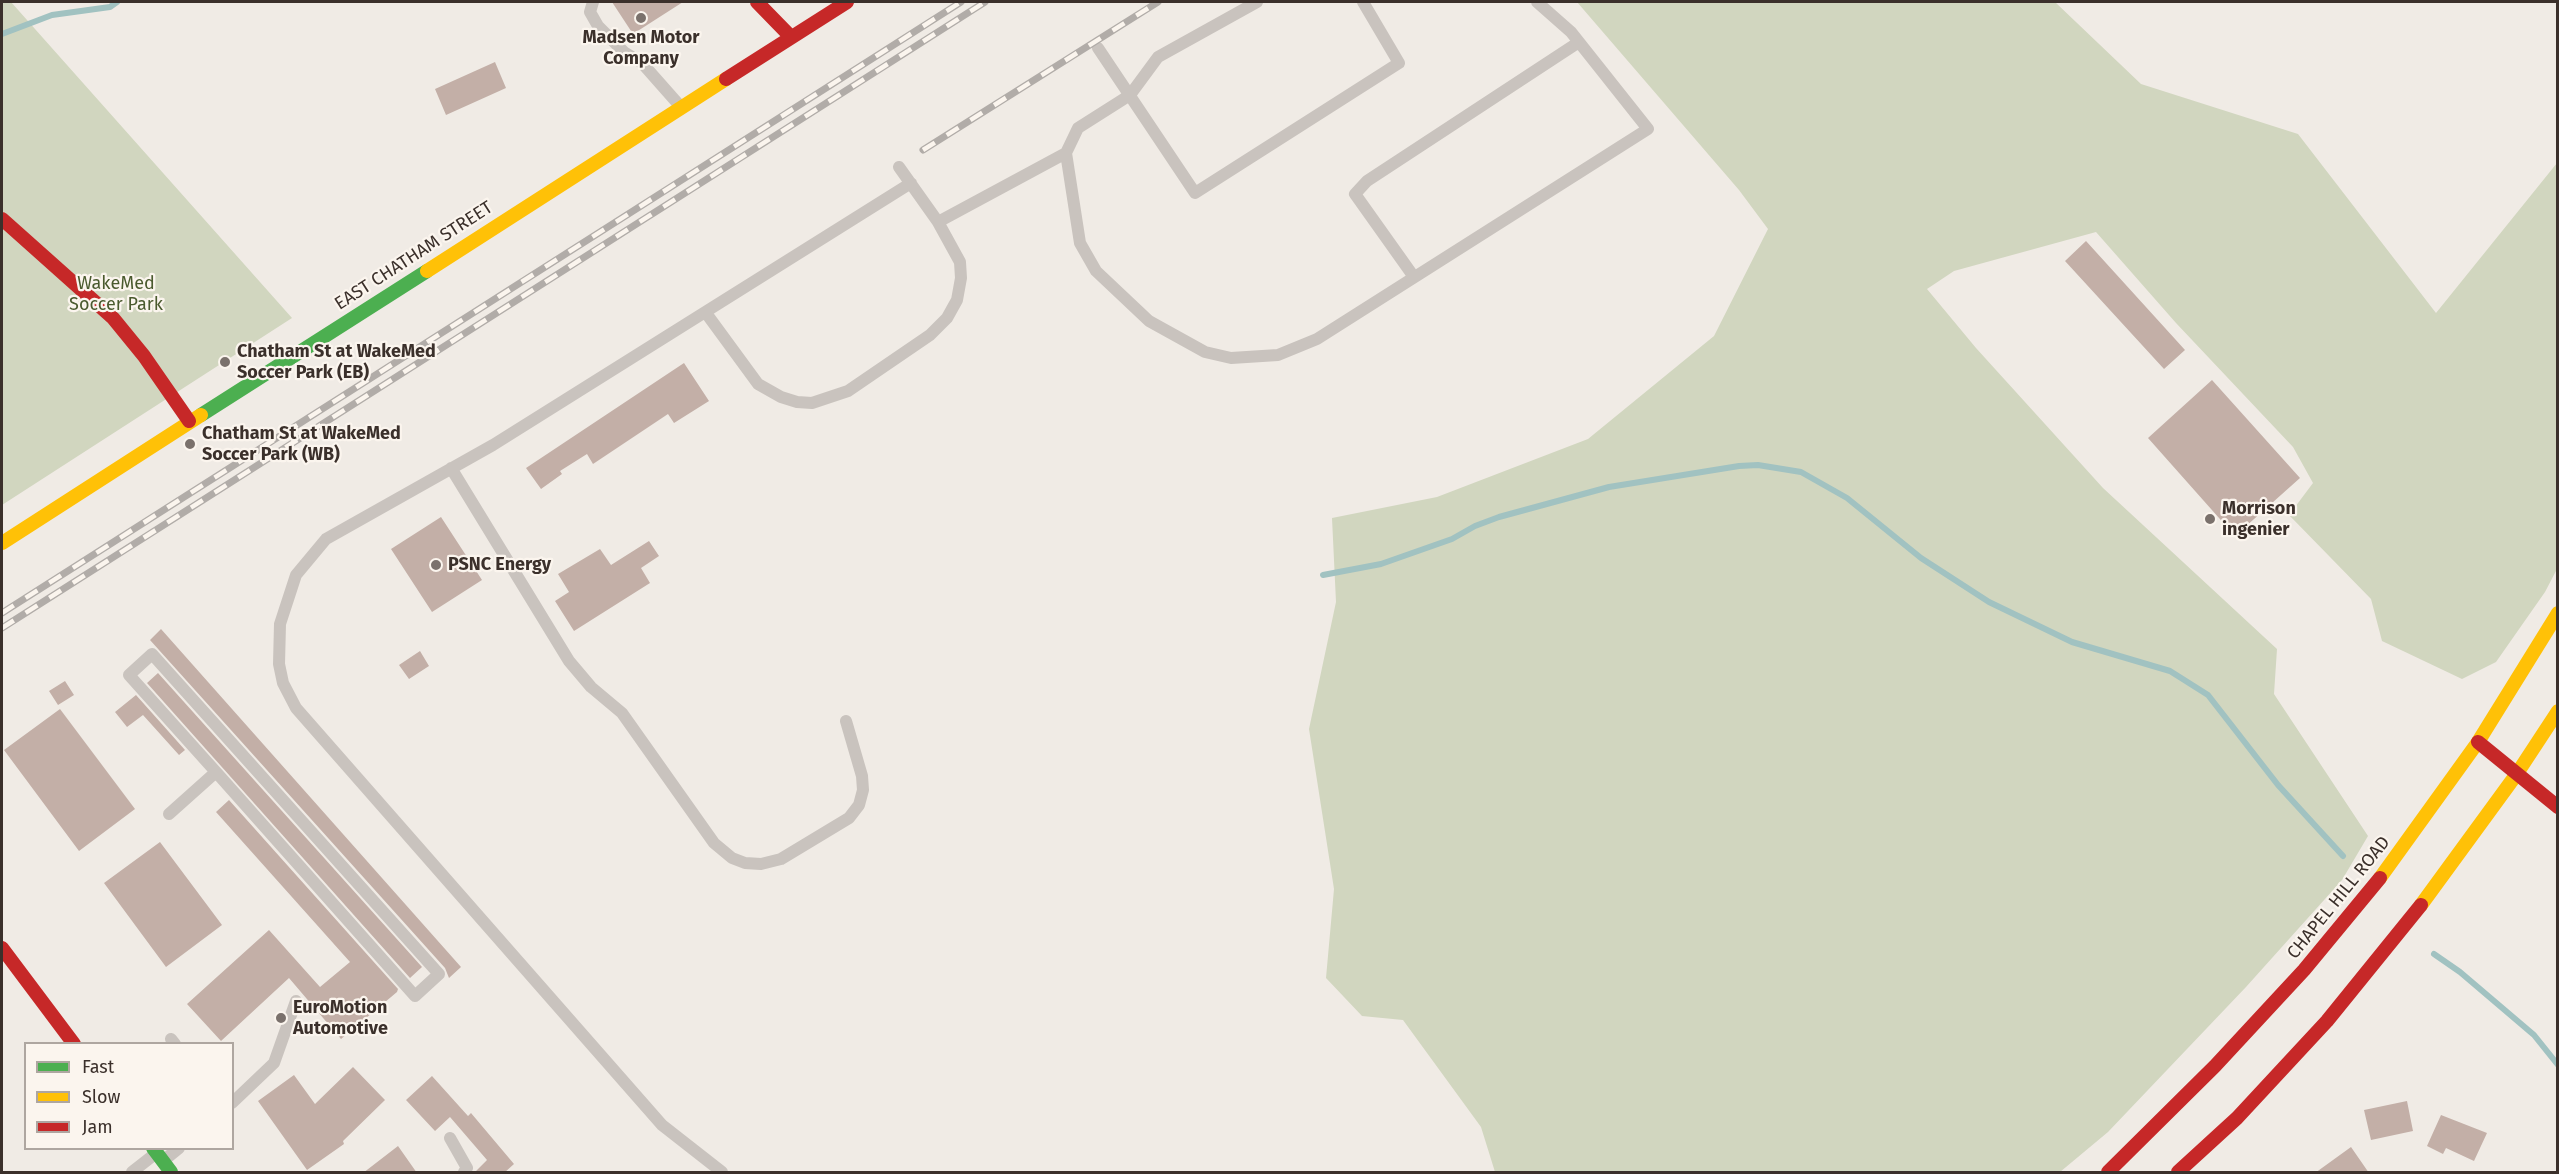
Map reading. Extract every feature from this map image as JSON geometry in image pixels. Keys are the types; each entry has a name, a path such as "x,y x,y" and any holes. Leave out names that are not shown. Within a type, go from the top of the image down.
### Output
{"main road":[{"path":"757,2 791,37"},
{"name":"EAST CHATHAM STREET","path":"2,543 189,421 847,2"},
{"path":"2,219 121,326 189,421"},
{"name":"CHAPEL HILL ROAD","path":"2108,1173 2216,1066 2304,970 2405,847 2478,742 2558,613"},
{"path":"2178,1173 2237,1118 2327,1022 2428,896 2516,775 2558,711"},
{"path":"2478,742 2558,807"},
{"path":"2,948 72,1042"}],"lane":[{"path":"593,2 590,12 598,26 624,52 642,63 680,107"},
{"path":"1257,2 1158,57 1130,95 1078,128 1066,153 1080,243 1096,271 1149,321 1205,352 1231,358 1260,358 1297,349 1648,129 1578,42 1537,2"},
{"path":"1098,48 1195,193 1399,63 1363,2"},
{"path":"1414,277 1355,194 1367,181 1578,42"},
{"path":"939,222 1066,153"},
{"path":"705,313 749,374 768,391 797,402 812,403 831,399 848,391 930,335 946,318 957,300 961,278 960,262 939,222 899,167"},
{"path":"722,1173 662,1125 296,708 283,683 279,664 280,624 288,594 302,565 334,534 493,445 911,183"},
{"path":"451,468 569,661 637,731 714,843 732,858 745,863 760,864 781,859 849,818 859,805 863,790 862,776 846,721"},
{"path":"152,654 439,974 415,996 216,772 129,675 152,654"},
{"path":"169,814 216,772"},
{"path":"234,1101 274,1063 296,1001"},
{"path":"450,1138 467,1168 464,1173"},
{"path":"132,1173 177,1150"}],"green space":[{"name":"WakeMed Soccer Park","path":"2,2 11,2 292,318 2,505"},
{"path":"1577,2 2055,2 2141,84 2298,134 2436,313 2557,163 2557,569 2545,592 2496,662 2462,679 2382,641 2371,599 2289,515 2313,483 2293,447 2176,323 2096,232 1954,271 1927,289 1976,348 2103,488 2277,649 2274,694 2368,836 2342,880 2246,987 2108,1132 2060,1172 1495,1172 1481,1127 1403,1020 1362,1016 1326,978 1334,889 1309,729 1336,602 1332,518 1437,497 1588,439 1714,336 1768,229 1739,190"}],"building":[{"name":"Madsen Motor Company","path":"612,2 683,2 633,34"},
{"path":"495,62 506,88 446,115 435,89"},
{"path":"2086,241 2185,350 2164,369 2065,261"},
{"path":"684,363 709,401 674,423 668,414 593,464 587,454 560,471 562,474 541,489 526,468"},
{"path":"2212,380 2300,478 2235,536 2148,438"},
{"name":"PSNC Energy","path":"441,517 482,580 432,612 391,549"},
{"path":"649,541 659,556 641,568 650,583 574,631 555,601 569,592 558,574 600,549 611,565"},
{"path":"161,629 461,967 449,978 445,968 150,640"},
{"path":"420,651 429,666 409,679 399,665"},
{"path":"158,673 422,967 410,978 147,683"},
{"path":"65,681 74,695 58,705 49,691"},
{"path":"136,695 185,750 179,755 143,715 127,727 115,712"},
{"path":"60,709 135,809 79,851 4,750"},
{"path":"229,800 398,989 341,1039 289,978 221,1041 187,1004 269,930 320,987 350,962 216,812"},
{"path":"160,842 222,925 166,967 104,883"},
{"path":"353,1067 385,1100 343,1141 344,1144 307,1170 258,1101 294,1075 315,1104"},
{"path":"432,1076 468,1116 471,1113 514,1164 504,1173 474,1173 487,1160 450,1117 435,1131 406,1100"},
{"path":"2407,1101 2413,1131 2371,1140 2364,1110"},
{"path":"2441,1115 2487,1133 2474,1161 2446,1148 2443,1154 2427,1146"},
{"path":"398,1146 417,1173 363,1173"},
{"path":"2351,1147 2369,1173 2315,1173"}],"waterway":[{"path":"2,34 52,15 110,7 117,2"},
{"path":"1323,575 1381,564 1452,539 1475,526 1499,517 1609,487 1739,466 1758,465 1801,472 1847,498 1921,558 1989,602 2072,642 2170,671 2208,695 2278,785 2343,856"},
{"path":"2434,954 2460,972 2534,1035 2558,1065"}],"railway":[{"path":"2,613 961,2"},
{"path":"2,628 985,2"},
{"path":"923,150 1158,2"}],"traffic: fast":[{"path":"201,415 427,271"},
{"path":"154,1150 171,1172"}],"traffic: slow":[{"path":"427,271 726,79"},
{"path":"2,543 201,415"},
{"path":"2380,878 2478,742 2558,613"},
{"path":"2421,905 2516,775 2558,711"}],"traffic: jam":[{"path":"757,2 791,37"},
{"path":"726,79 847,2"},
{"path":"2,219 113,318 144,356 189,421"},
{"path":"2478,742 2558,807"},
{"path":"2108,1172 2215,1066 2304,970 2380,878"},
{"path":"2178,1172 2237,1118 2327,1021 2421,905"},
{"path":"2,948 72,1042"}],"place":[{"name":"Madsen Motor Company","path":"641,18"},
{"name":"Chatham St at WakeMed Soccer Park (EB)","path":"225,362"},
{"name":"Chatham St at WakeMed Soccer Park (WB)","path":"190,444"},
{"name":"Morrison ingenier","path":"2210,519"},
{"name":"PSNC Energy","path":"436,565"},
{"name":"EuroMotion Automotive","path":"281,1018"}]}
